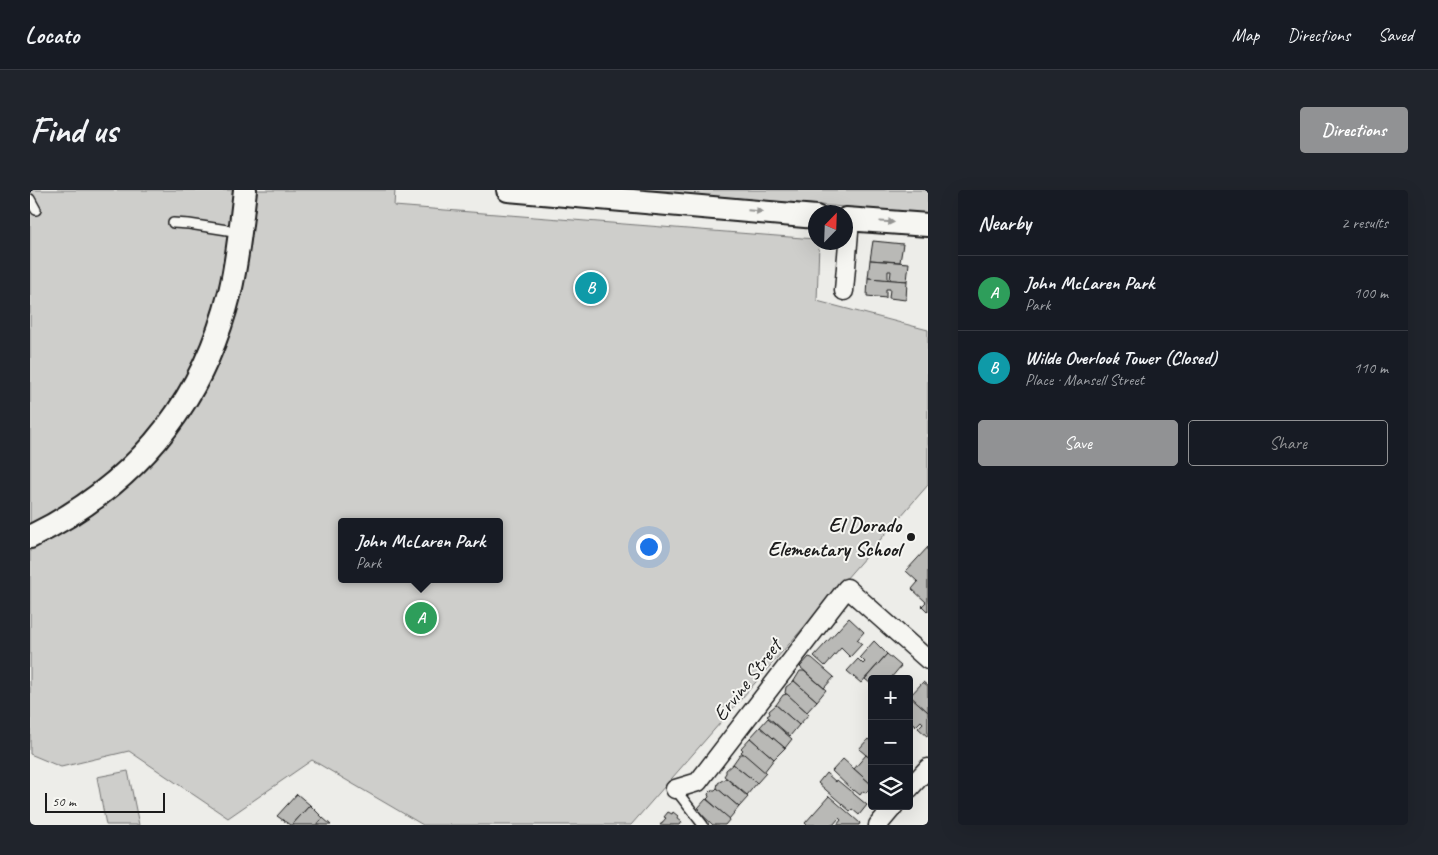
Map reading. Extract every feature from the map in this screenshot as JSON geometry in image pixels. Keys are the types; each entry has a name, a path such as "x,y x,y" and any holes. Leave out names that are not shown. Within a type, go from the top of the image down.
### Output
{"street":[{"path":"30,537 66,517 115,483 141,458 174,418 201,372 223,319 230,291 245,190"},
{"path":"508,190 808,216"},
{"path":"853,219 928,226"},
{"path":"844,291 846,250"},
{"name":"Ervine Street","path":"675,790 698,782 847,588 928,660"},
{"path":"913,785 928,768"},
{"path":"878,825 891,810"}],"lane":[{"path":"30,199 36,210"},
{"path":"172,223 240,232"},
{"path":"675,790 703,825"}],"shaded area":[{"path":"30,190 395,190 394,206 808,238 808,250 819,250 817,301 928,330 928,485 631,825 423,825 312,760 228,818 129,751 61,767 30,754"},
{"path":"640,190 928,190 928,214 853,208 853,205 820,205"},
{"path":"128,771 139,825 106,825 97,777"}],"building":[{"path":"873,241 903,244 900,262 870,260"},
{"path":"870,260 909,263 907,281 890,280 891,271 888,271 888,280 868,278"},
{"path":"868,278 907,281 906,300 889,298 890,289 886,289 886,298 867,296"},
{"path":"582,280 603,280 603,287 590,296 580,289"},
{"path":"928,547 928,612 922,606 926,602 912,589 918,582 906,571"},
{"path":"849,618 864,632 857,640 862,644 850,657 841,648 825,666 814,656"},
{"path":"874,641 887,654 861,683 847,671 858,659 863,664 865,662 860,657"},
{"path":"887,654 901,666 893,675 869,675"},
{"path":"809,657 834,677 824,688 800,667"},
{"path":"800,671 804,671 826,690 817,701 794,681"},
{"path":"794,681 817,701 807,712 785,693 786,687"},
{"path":"923,682 928,686 928,712 913,699 913,693"},
{"path":"787,694 809,714 799,725 776,705 783,695"},
{"path":"913,699 928,712 928,737 918,728 923,723 921,721 916,726 913,723"},
{"path":"776,705 799,725 790,736 767,716 770,714 769,711"},
{"path":"768,718 792,739 785,748 760,727"},
{"path":"760,727 785,748 774,759 750,738"},
{"path":"750,738 774,759 764,772 741,752 743,750 741,748"},
{"path":"868,739 868,757 859,749"},
{"path":"740,754 744,754 766,773 757,783 733,764"},
{"path":"866,755 868,757 868,781 854,769"},
{"path":"843,759 868,781 868,790 866,793 863,791 860,795 853,791 832,771"},
{"path":"733,764 757,783 747,795 724,776 726,770"},
{"path":"826,773 867,805 859,815 852,809 850,811 818,783"},
{"path":"726,778 748,797 739,807 717,788 718,783"},
{"path":"717,788 739,807 729,819 707,799 709,797 708,794"},
{"path":"297,794 310,805 290,825 277,816"},
{"path":"829,796 860,823 859,825 837,825 841,820 839,818 833,825 807,825 805,823"},
{"path":"706,799 730,819 725,825 713,825 698,811 700,809 698,808"},
{"path":"310,805 323,818 317,825 292,825"},
{"path":"668,812 672,814 673,812 678,816 677,818 682,822 680,825 660,825"},
{"path":"323,818 331,825 317,825"}],"place":[{"name":"Wilde Overlook Tower (Closed)","path":"591,288"},
{"name":"El Dorado Elementary School","path":"911,537"},
{"name":"John McLaren Park","path":"421,618"}]}
